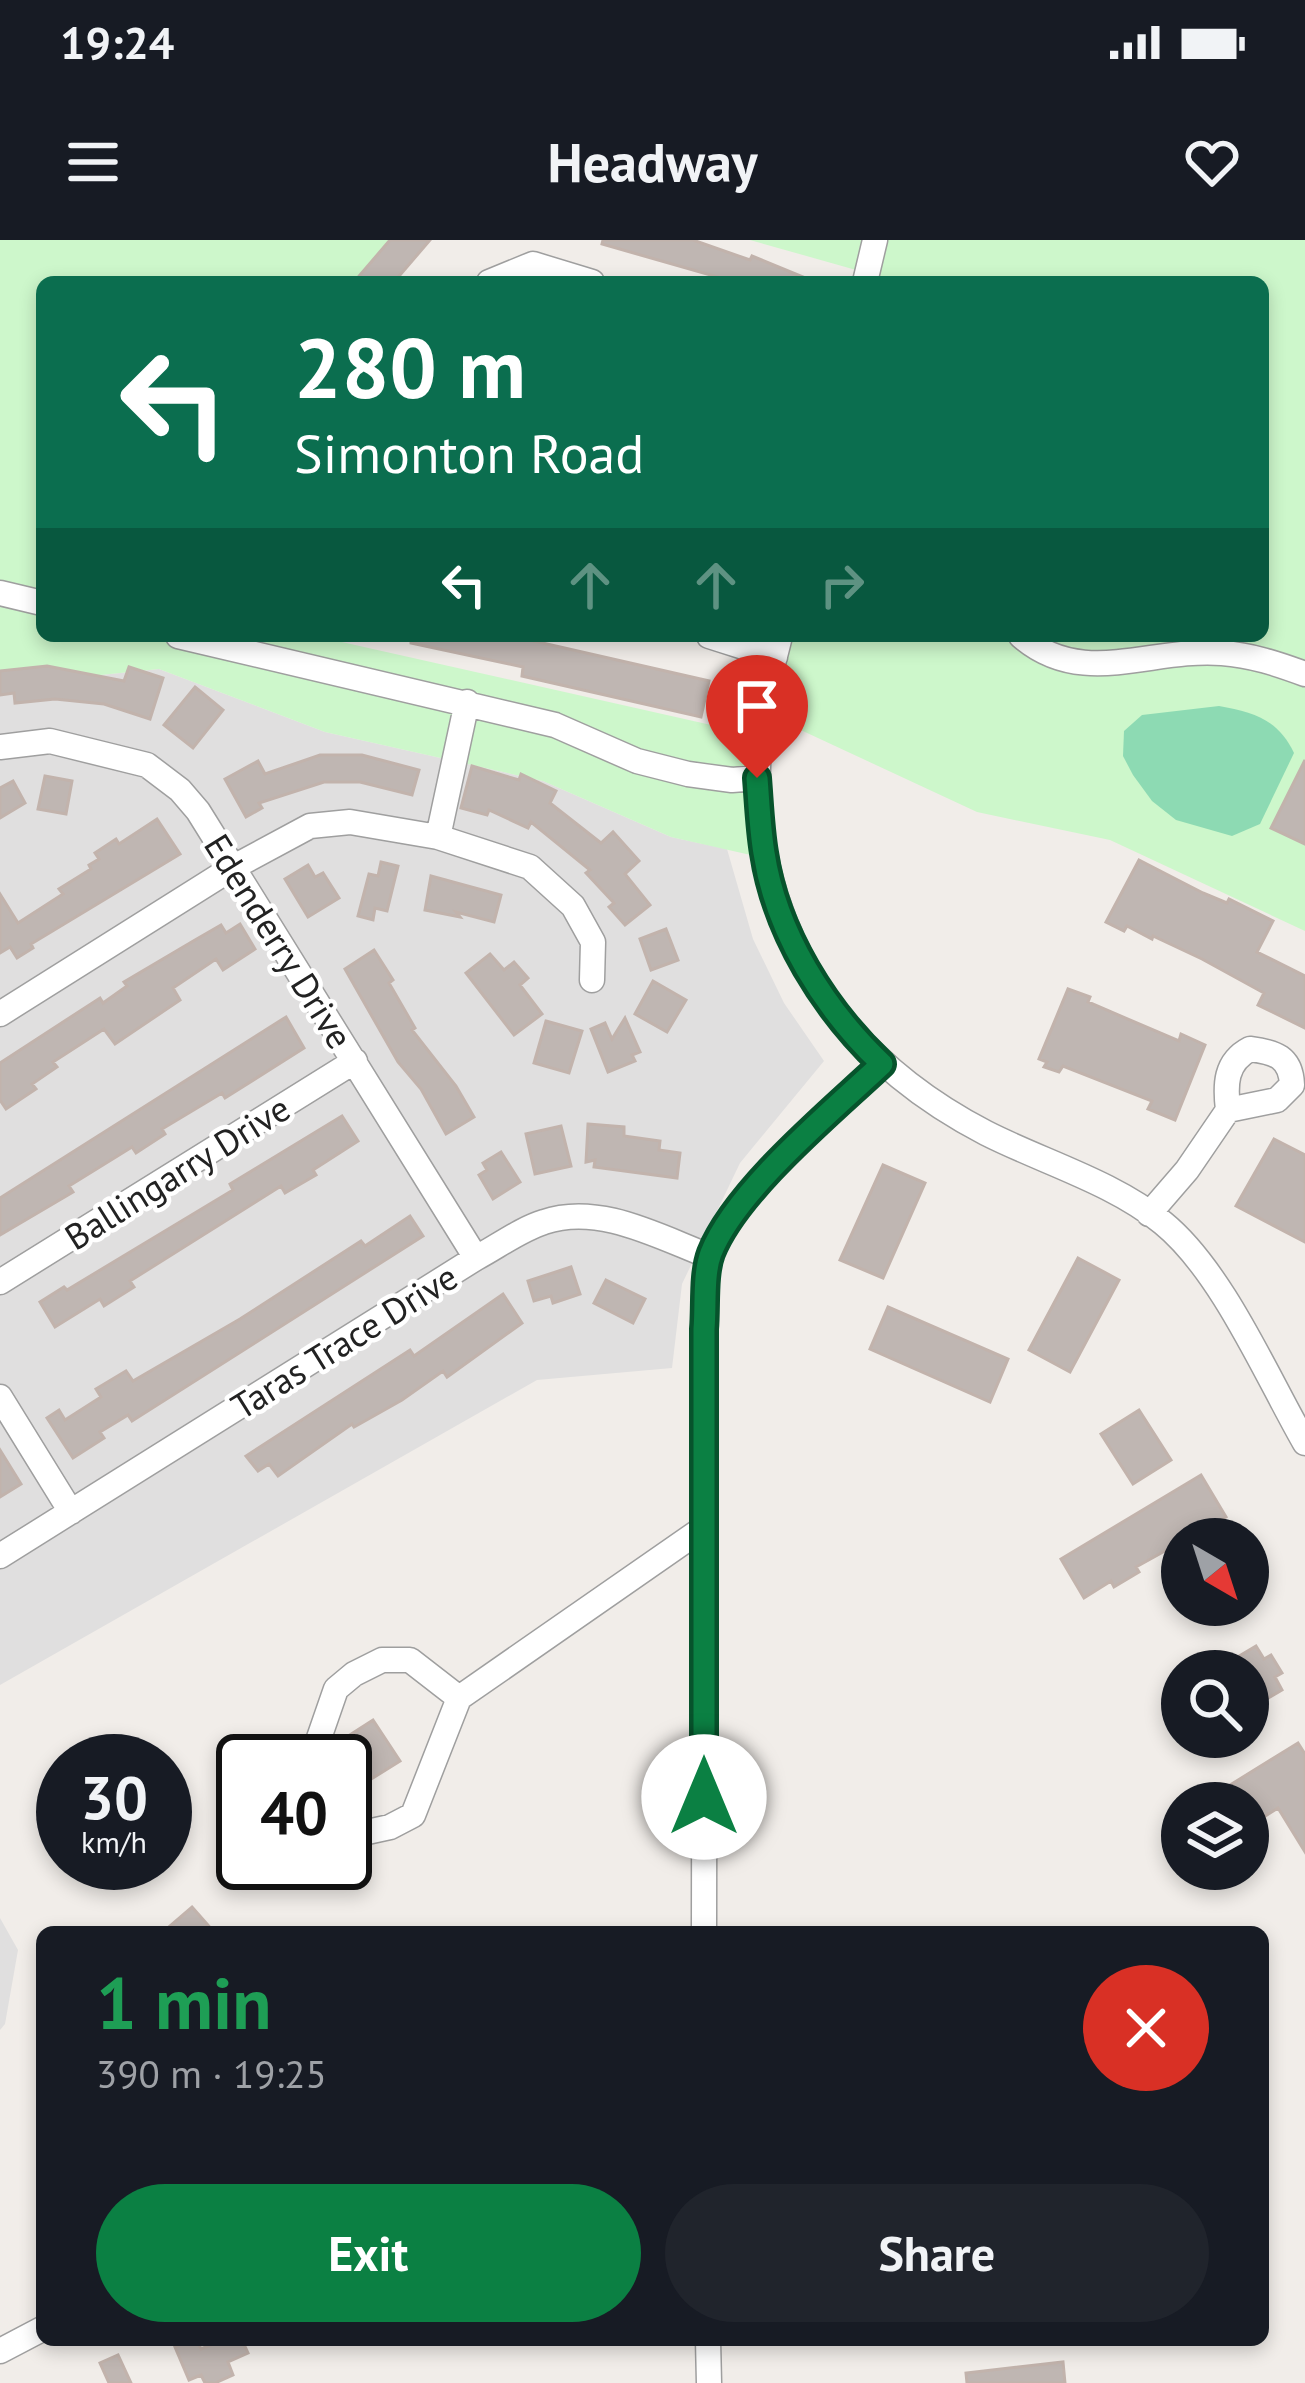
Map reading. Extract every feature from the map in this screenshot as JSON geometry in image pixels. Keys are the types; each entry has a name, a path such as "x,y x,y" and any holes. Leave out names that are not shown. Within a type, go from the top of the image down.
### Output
{"street":[{"path":"866,276 875,240"},
{"path":"504,276 533,264 572,276"},
{"path":"0,593 36,602"},
{"path":"204,642 555,725 637,761 688,774 757,778"},
{"path":"1030,642 1057,659 1087,665 1219,652 1269,661 1305,674"},
{"path":"778,646 762,712 757,778 764,858 786,928 820,992 882,1064 922,1096 985,1132 1120,1196 1149,1214 1197,1257 1305,1443"},
{"path":"438,837 467,703"},
{"name":"Edenderry Drive","path":"0,747 50,741 147,765 180,790 198,811 476,1258"},
{"path":"0,1014 232,868 310,826 350,822 438,837 530,867 573,906 593,942 592,980"},
{"name":"Ballingarry Drive","path":"0,1282 355,1061"},
{"path":"704,1926 704,1329 709,1256 728,1223 771,1172 882,1064"},
{"path":"1149,1214 1187,1170 1228,1110"},
{"name":"Taras Trace Drive","path":"0,1556 476,1258 544,1221 588,1216 626,1224 709,1256"},
{"path":"0,1397 70,1512"},
{"path":"372,1831 413,1815 459,1698 705,1527"},
{"path":"320,1734 336,1689 382,1660 410,1660 459,1698"},
{"path":"0,2351 36,2332"},
{"path":"708,2346 709,2383"}],"shaded area":[{"path":"159,669 325,732 543,781 671,837 727,849 753,939 784,1003 824,1061 740,1163 682,1284 672,1368 537,1380 0,1685 0,694 23,683"},
{"path":"0,1918 18,1950 0,2030"}],"green space":[{"path":"0,240 399,240 363,276 36,276 36,642 342,642 760,736 764,858 671,837 543,781 325,732 159,669 23,683 0,694"},
{"path":"750,240 1305,240 1305,931 1110,840 977,812 762,712 777,642 1269,642 1269,276 855,276 856,270"},
{"path":"1219,706 1263,719 1280,732 1294,753 1260,824 1232,836 1176,820 1152,801 1123,756 1124,731 1142,715"}],"building":[{"path":"390,240 430,240 399,276 359,276"},
{"path":"603,240 693,240 800,276 714,276 602,244"},
{"path":"538,642 709,681 701,717 522,676 523,667 411,643"},
{"path":"47,666 124,681 129,667 163,678 150,719 104,704 55,699 15,703 14,693 0,695 0,671"},
{"path":"195,687 223,710 193,748 164,725"},
{"path":"320,755 362,755 419,770 412,795 360,782 324,782 259,803 262,808 246,817 225,779 258,761 265,774"},
{"path":"1305,760 1305,844 1271,828"},
{"path":"472,766 519,780 521,774 556,791 550,803 601,843 613,832 639,861 625,874 650,905 625,925 609,907 614,903 586,873 590,870 531,822 528,828 489,810 487,815 461,808"},
{"path":"45,776 72,781 66,814 38,809"},
{"path":"13,781 25,803 0,818 0,788"},
{"path":"157,819 180,854 31,944 33,948 17,958 10,947 0,953 0,894 18,923 91,869 89,865 99,859 95,853 116,839 119,844"},
{"path":"1139,860 1273,921 1257,952 1305,976 1305,1028 1258,1005 1264,993 1202,959 1153,936 1106,922"},
{"path":"381,862 398,866 387,911 375,908 373,920 358,916 369,874 378,876"},
{"path":"308,865 315,877 323,873 339,898 308,917 285,879"},
{"path":"431,876 501,895 494,922 425,910"},
{"path":"240,924 255,949 223,970 216,959 173,988 180,1000 115,1044 104,1029 53,1062 57,1067 32,1084 36,1089 6,1109 0,1100 0,1063 100,998 103,1003 127,986 124,982 195,940 221,925 226,933"},
{"path":"666,929 678,960 651,970 640,939"},
{"path":"374,950 393,980 389,983 412,1030 474,1117 446,1134 345,969"},
{"path":"490,954 504,970 514,962 528,978 520,985 542,1014 514,1035 466,973"},
{"path":"653,981 686,1000 667,1032 635,1014"},
{"path":"1068,989 1179,1041 1181,1034 1205,1045 1175,1120 1148,1109 1152,1101 1063,1066 1059,1072 1044,1067 1047,1062 1039,1059"},
{"path":"286,1017 304,1048 225,1098 222,1093 162,1129 165,1134 136,1153 132,1147 69,1186 73,1192 0,1235 0,1198"},
{"path":"625,1018 640,1052 632,1055 635,1061 608,1072 591,1029 605,1023 612,1039"},
{"path":"546,1021 582,1031 569,1073 534,1063"},
{"path":"342,1116 358,1141 313,1170 316,1175 285,1193 281,1186 130,1281 134,1287 104,1306 100,1299 55,1327 40,1302 233,1190 230,1184"},
{"path":"588,1124 624,1127 624,1136 660,1141 659,1150 680,1153 677,1178 594,1167 595,1160 586,1162"},
{"path":"561,1126 571,1166 535,1174 526,1134"},
{"path":"1274,1139 1305,1155 1305,1242 1236,1206"},
{"path":"501,1152 520,1182 493,1199 479,1175 487,1170 483,1163"},
{"path":"883,1165 925,1183 883,1278 840,1260"},
{"path":"410,1216 423,1236 132,1421 128,1415 100,1432 104,1438 73,1458 47,1418 59,1410 65,1420 101,1397 96,1389 126,1371 133,1381"},
{"path":"1078,1258 1119,1280 1070,1372 1029,1350"},
{"path":"571,1267 580,1294 553,1303 551,1296 534,1301 528,1281"},
{"path":"606,1280 645,1299 633,1323 594,1303"},
{"path":"503,1294 522,1323 447,1377 443,1371 402,1400 352,1424 278,1476 269,1464 258,1471 246,1456 410,1350 414,1356"},
{"path":"888,1307 1008,1359 990,1402 870,1349"},
{"path":"1139,1410 1171,1460 1133,1484 1101,1434"},
{"path":"0,1450 21,1484 0,1497"},
{"path":"1201,1475 1226,1517 1161,1518 1161,1553 1114,1587 1111,1581 1084,1598 1061,1559"},
{"path":"1271,1655 1282,1673 1275,1677 1282,1690 1269,1698"},
{"path":"373,1720 400,1761 372,1778 372,1734 351,1734"},
{"path":"1298,1743 1305,1754 1305,1852 1278,1808 1269,1814 1269,1782 1235,1782"},
{"path":"192,1907 209,1926 170,1926"},
{"path":"245,2346 248,2353 228,2362 233,2375 205,2383 201,2375 189,2380 175,2347"},
{"path":"118,2355 131,2383 109,2383 100,2363"},
{"path":"1063,2362 1065,2383 967,2383 966,2373"}],"route":[{"path":"704,1797 704,1329 709,1256 728,1223 771,1172 882,1064 820,992 786,928 764,858 757,778"}]}
